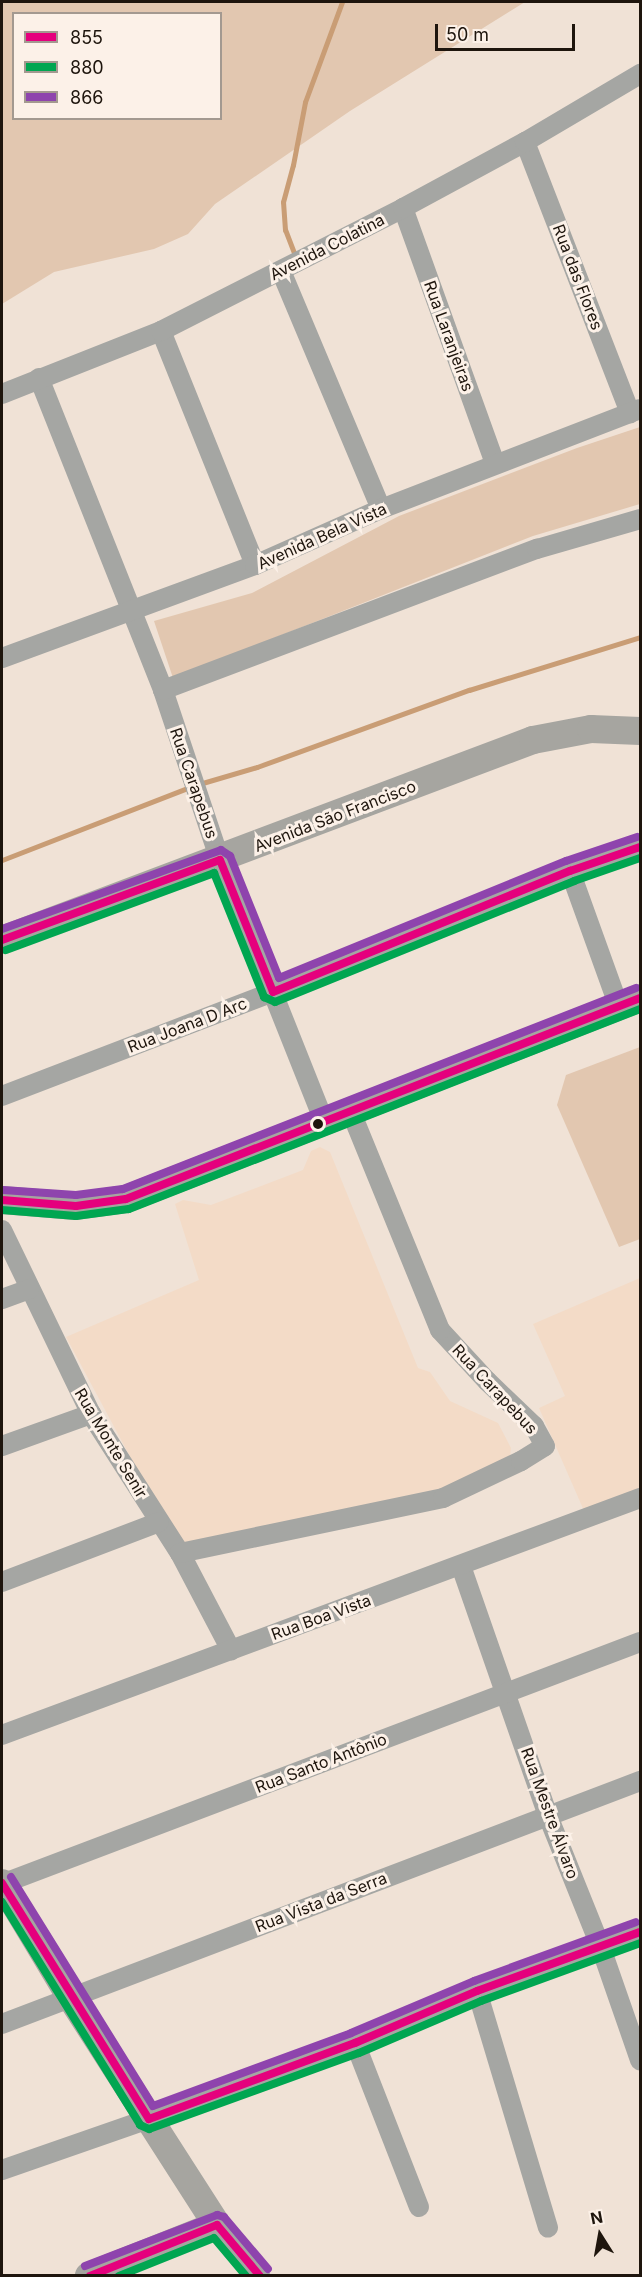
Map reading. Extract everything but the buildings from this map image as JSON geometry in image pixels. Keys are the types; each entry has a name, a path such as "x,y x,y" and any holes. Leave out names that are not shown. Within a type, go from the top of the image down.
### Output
{"street":[{"name":"Avenida Colatina","path":"2,394 161,331 403,208 525,142 640,74"},
{"name":"Rua das Flores","path":"525,142 635,411"},
{"name":"Rua Laranjeiras","path":"403,208 495,464"},
{"path":"281,270 381,509"},
{"path":"161,331 255,565"},
{"name":"Rua Carapebus","path":"39,378 163,690 220,860 324,1121"},
{"name":"Avenida Bela Vista","path":"2,658 255,565 381,509 635,411"},
{"path":"163,690 537,549 640,519"},
{"name":"Avenida São Francisco","path":"2,940 220,860 533,740 591,729 640,731"},
{"name":"Rua Joana D Arc","path":"2,1096 273,992 570,872 640,847"},
{"path":"2,1200 76,1206 126,1199 630,1003 570,872"},
{"name":"Rua Carapebus","path":"180,1553 443,1498 521,1461 545,1446 534,1426 487,1381 440,1330 351,1112"},
{"name":"Rua Monte Senir","path":"2,1230 28,1289 91,1414 180,1553 231,1650"},
{"path":"2,1299 28,1289"},
{"path":"2,1446 91,1414"},
{"name":"Rua Boa Vista","path":"2,1735 640,1498"},
{"path":"2,1582 159,1522"},
{"name":"Rua Mestre Álvaro","path":"461,1566 548,1816 601,1948 640,2060"},
{"name":"Rua Santo Antônio","path":"2,1884 640,1642"},
{"name":"Rua Vista da Serra","path":"2,2024 70,1996 640,1781"},
{"path":"2,1884 70,1996 217,2225 260,2276"},
{"path":"2,2170 150,2119 355,2043 477,1991 640,1932"},
{"path":"477,1991 548,2229"},
{"path":"355,2043 419,2207"},
{"path":"89,2276 217,2225"}],"shaded area":[{"path":"2,2 525,2 350,111 215,204 188,234 154,249 54,272 2,304"},
{"path":"640,427 640,504 533,536 173,678 154,621 252,593 399,516 577,448"},
{"path":"640,1047 640,1239 619,1247 557,1105 566,1075"},
{"path":"320,1147 330,1152 418,1368 430,1372 450,1401 498,1423 511,1448 510,1457 449,1488 179,1548 66,1337 199,1280 175,1204 183,1200 211,1205 303,1170 311,1151"},
{"path":"640,1278 640,1489 585,1513 539,1408 565,1396 533,1324"}],"waterway":[{"path":"296,258 285,230 283,202 293,165 305,102 342,2"},
{"path":"199,784 257,767 469,690 640,637"},
{"path":"2,860 190,787"}],"transit line":[{"name":"866","path":"2,929 221,850 230,856 279,978 566,861 637,837"},
{"name":"855","path":"2,940 220,860 273,992 570,871 640,847"},
{"name":"880","path":"6,950 214,873 264,997 275,1002 574,881 640,858"},
{"name":"866","path":"3,1190 76,1195 123,1189 636,988"},
{"name":"855","path":"2,1200 76,1206 126,1199 640,998"},
{"name":"880","path":"2,1210 76,1216 129,1209 640,1009"},
{"name":"866","path":"11,1877 153,2106 351,2033 474,1981 636,1922"},
{"name":"855","path":"2,1883 149,2119"},
{"name":"880","path":"2,1902 140,2125 149,2129 359,2053 481,2001 640,1943"},
{"name":"855","path":"149,2119 355,2043 477,1991 640,1932"},
{"name":"866","path":"85,2266 217,2215 224,2217 268,2269"},
{"name":"855","path":"217,2225 260,2276"},
{"name":"855","path":"90,2276 217,2225"},
{"name":"880","path":"119,2276 214,2238 246,2276"}]}
